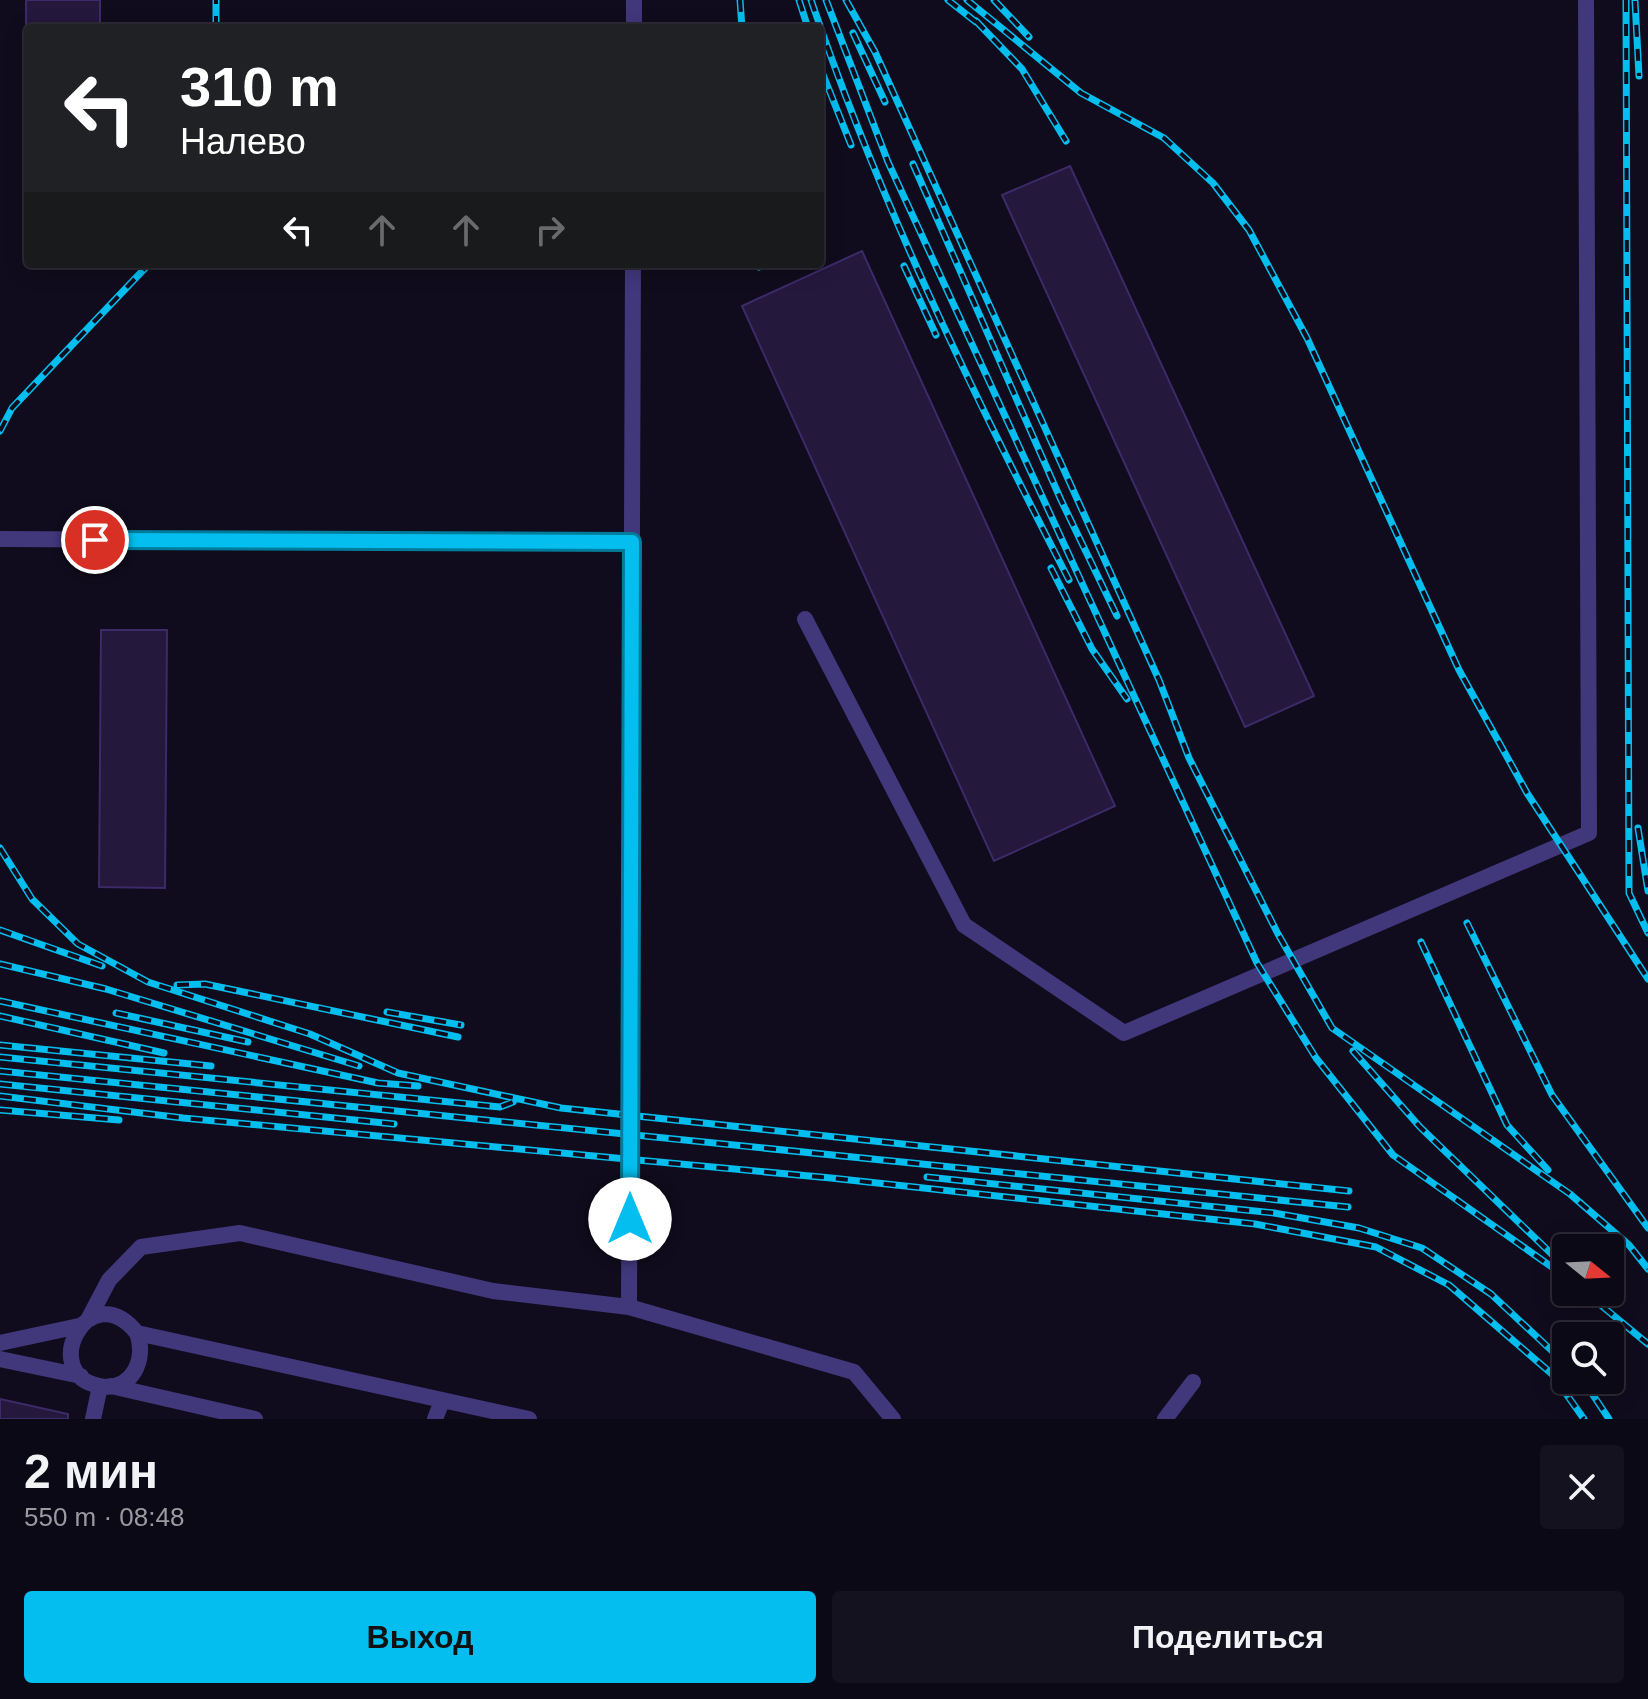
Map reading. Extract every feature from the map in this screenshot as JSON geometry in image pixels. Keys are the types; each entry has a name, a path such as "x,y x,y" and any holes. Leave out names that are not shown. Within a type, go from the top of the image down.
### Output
{"street":[{"path":"634,0 634,24"},
{"path":"805,619 964,925 1124,1033 1589,833 1586,0"},
{"path":"629,1307 633,268"},
{"path":"0,539 632,542"},
{"path":"81,1376 71,1357 73,1336 109,1280 141,1247 240,1233 493,1291 629,1307 854,1372 893,1419"},
{"path":"0,1343 109,1315 120,1317 137,1333 141,1343 138,1366 132,1376 106,1386 93,1419"},
{"path":"137,1333 529,1419"},
{"path":"0,1359 81,1376 189,1412 255,1419"},
{"path":"1165,1419 1193,1382"},
{"path":"435,1419 442,1401"}],"building":[{"path":"26,0 100,0 100,24 26,24"},
{"path":"1070,166 1314,696 1245,727 1002,195"},
{"path":"862,251 1115,806 994,861 742,306"},
{"path":"101,630 167,630 165,888 99,887"},
{"path":"0,1399 68,1414 68,1419 0,1419"}],"railway":[{"path":"216,0 216,24"},
{"path":"740,0 742,24"},
{"path":"799,0 807,24"},
{"path":"811,0 820,24"},
{"path":"826,0 888,162 1257,963 1316,1058 1393,1155 1552,1267"},
{"path":"846,0 875,52 1159,680 1189,758 1278,934 1332,1028 1570,1194 1629,1245 1648,1269"},
{"path":"948,0 976,22"},
{"path":"967,0 1081,93 1164,138 1213,183 1249,230 1307,338 1459,670 1527,793 1648,979"},
{"path":"994,0 1029,37"},
{"path":"1626,0 1629,893 1648,933"},
{"path":"1635,1 1639,76"},
{"path":"976,21 1022,69 1066,141"},
{"path":"853,33 885,102"},
{"path":"824,36 866,149 929,295 1069,580"},
{"path":"824,77 851,145"},
{"path":"913,164 1061,500 1117,616"},
{"path":"904,266 936,335"},
{"path":"0,431 12,408 145,268"},
{"path":"1051,568 1092,649 1127,699"},
{"path":"1638,828 1648,891"},
{"path":"0,848 32,899 78,944 148,982 310,1034 398,1073 561,1108 1349,1191"},
{"path":"1467,923 1552,1095 1648,1228"},
{"path":"0,930 102,966"},
{"path":"1421,942 1507,1125 1548,1170"},
{"path":"0,964 106,989 359,1066"},
{"path":"177,985 205,984 458,1037"},
{"path":"0,1001 378,1083 418,1086"},
{"path":"387,1012 461,1025"},
{"path":"116,1013 248,1042"},
{"path":"0,1016 164,1053"},
{"path":"0,1045 211,1066"},
{"path":"1353,1051 1420,1127 1552,1254"},
{"path":"0,1057 500,1107 513,1102"},
{"path":"0,1071 1348,1207"},
{"path":"0,1084 394,1124"},
{"path":"0,1096 183,1118 831,1178 1255,1224 1376,1247 1449,1285 1552,1374 1584,1419"},
{"path":"0,1110 119,1120"},
{"path":"927,1177 1274,1213 1359,1228 1422,1248 1491,1294 1552,1351"},
{"path":"1602,1306 1648,1344"},
{"path":"1592,1394 1609,1419"}],"route":[{"path":"95,540 632,542 630,1219"}]}
